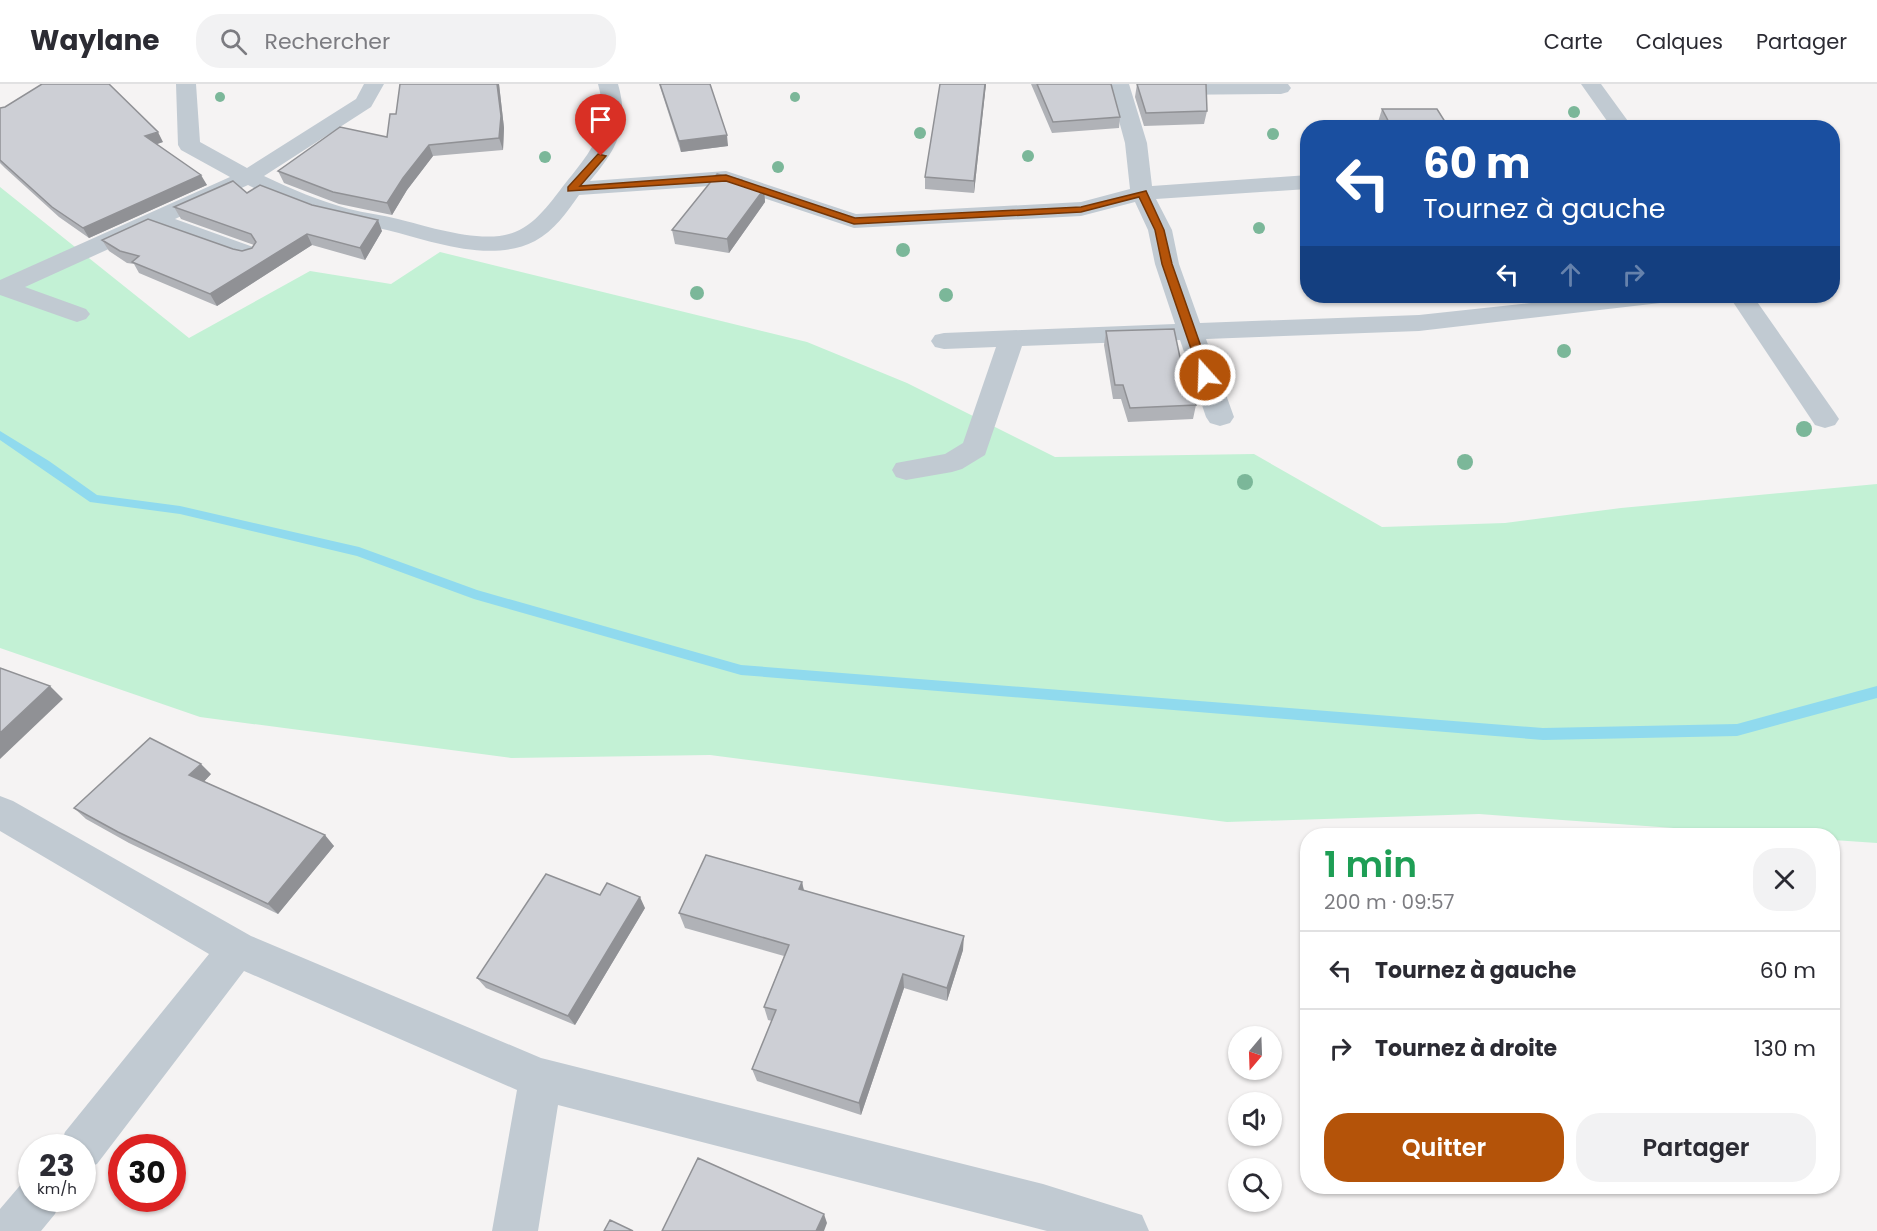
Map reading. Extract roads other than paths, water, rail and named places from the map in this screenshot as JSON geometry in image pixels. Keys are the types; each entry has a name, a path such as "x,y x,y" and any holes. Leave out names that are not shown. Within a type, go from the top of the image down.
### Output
{"street":[{"path":"186,84 189,145 246,178 342,214 393,224 436,236 483,242 517,240 541,226 601,156 612,126 614,100 608,84"},
{"path":"77,314 3,288 246,178 364,104 374,84"},
{"path":"1591,84 1617,120"},
{"path":"1220,417 1167,264 1160,230 1142,193 1136,143 1120,87 1281,88"},
{"path":"572,189 726,178 854,221 1081,209 1142,193 1300,183"},
{"path":"153,219 248,253"},
{"path":"944,341 1419,323 1598,303"},
{"path":"1746,303 1824,419"},
{"path":"906,470 952,462 975,448 1012,338"},
{"path":"0,812 237,949 540,1079 1042,1219 1126,1231"},
{"path":"92,1134 237,949"},
{"path":"514,1231 518,1223 540,1079"},
{"path":"11,1231 27,1212"}],"waterway":[{"path":"0,435 94,499 180,510 359,552 474,594 741,670 1543,734 1737,730 1877,692"}]}
